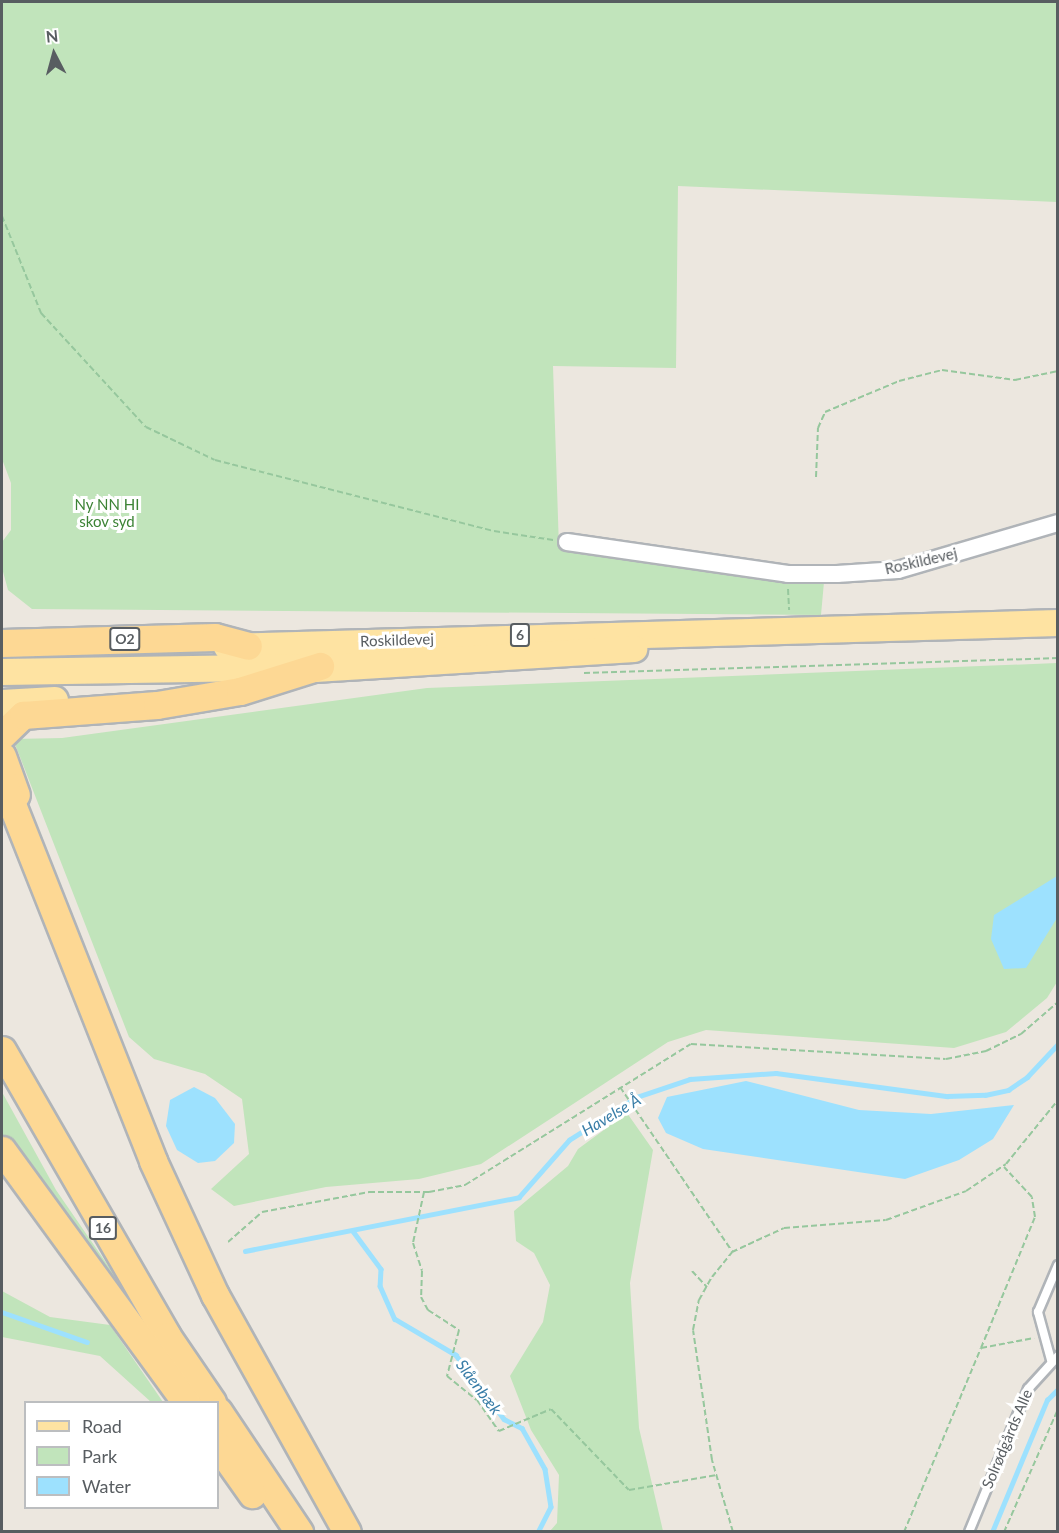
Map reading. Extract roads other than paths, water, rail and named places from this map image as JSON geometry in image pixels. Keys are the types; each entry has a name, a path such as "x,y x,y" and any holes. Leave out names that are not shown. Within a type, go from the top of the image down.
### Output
{"highway":[{"name":"O2","path":"2,643 215,636 248,646"},
{"path":"2,735 23,715 157,705 240,691 320,666"},
{"path":"2,756 49,882 62,938"},
{"path":"2,779 62,938 153,1161 215,1295 347,1532"},
{"name":"16","path":"2,1050 167,1336 211,1401"},
{"path":"2,1150 185,1401"},
{"path":"219,1412 299,1532"},
{"path":"219,1447 279,1532"}],"main road":[{"name":"Roskildevej","path":"2,654 521,635 793,633 1058,623"},
{"name":"Roskildevej","path":"2,672 320,666 604,652 793,633"},
{"name":"Roskildevej","path":"2,703 124,696 320,666"}],"street":[{"name":"Roskildevej","path":"567,542 788,574 898,570 1058,523"}],"lane":[{"path":"1054,1358 1044,1336 1038,1312 1058,1265"},
{"name":"Solrødgårds Alle","path":"969,1532 1020,1405 1054,1358"}],"water":[{"path":"1057,876 1057,918 1026,968 1004,969 991,939 994,915"},
{"path":"746,1081 859,1110 931,1114 1014,1105 993,1139 959,1160 905,1179 703,1149 666,1133 658,1118 667,1097"},
{"path":"194,1087 215,1098 235,1124 234,1143 215,1161 198,1163 177,1150 166,1126 170,1100"}],"waterway":[{"name":"Havelse Å","path":"245,1251 519,1197 569,1140 637,1097 690,1079 776,1073 947,1096 985,1095 1008,1090 1027,1077 1058,1044"},
{"name":"Slåenbæk","path":"353,1231 381,1269 380,1286 395,1319 456,1355 504,1419 522,1428 545,1469 551,1507 538,1532"},
{"name":"Havelse Å","path":"2,1312 87,1342"},
{"path":"992,1532 1047,1400 1058,1389"}],"park label":[{"name":"Ny NN HI skov syd","path":"107,512"}]}
